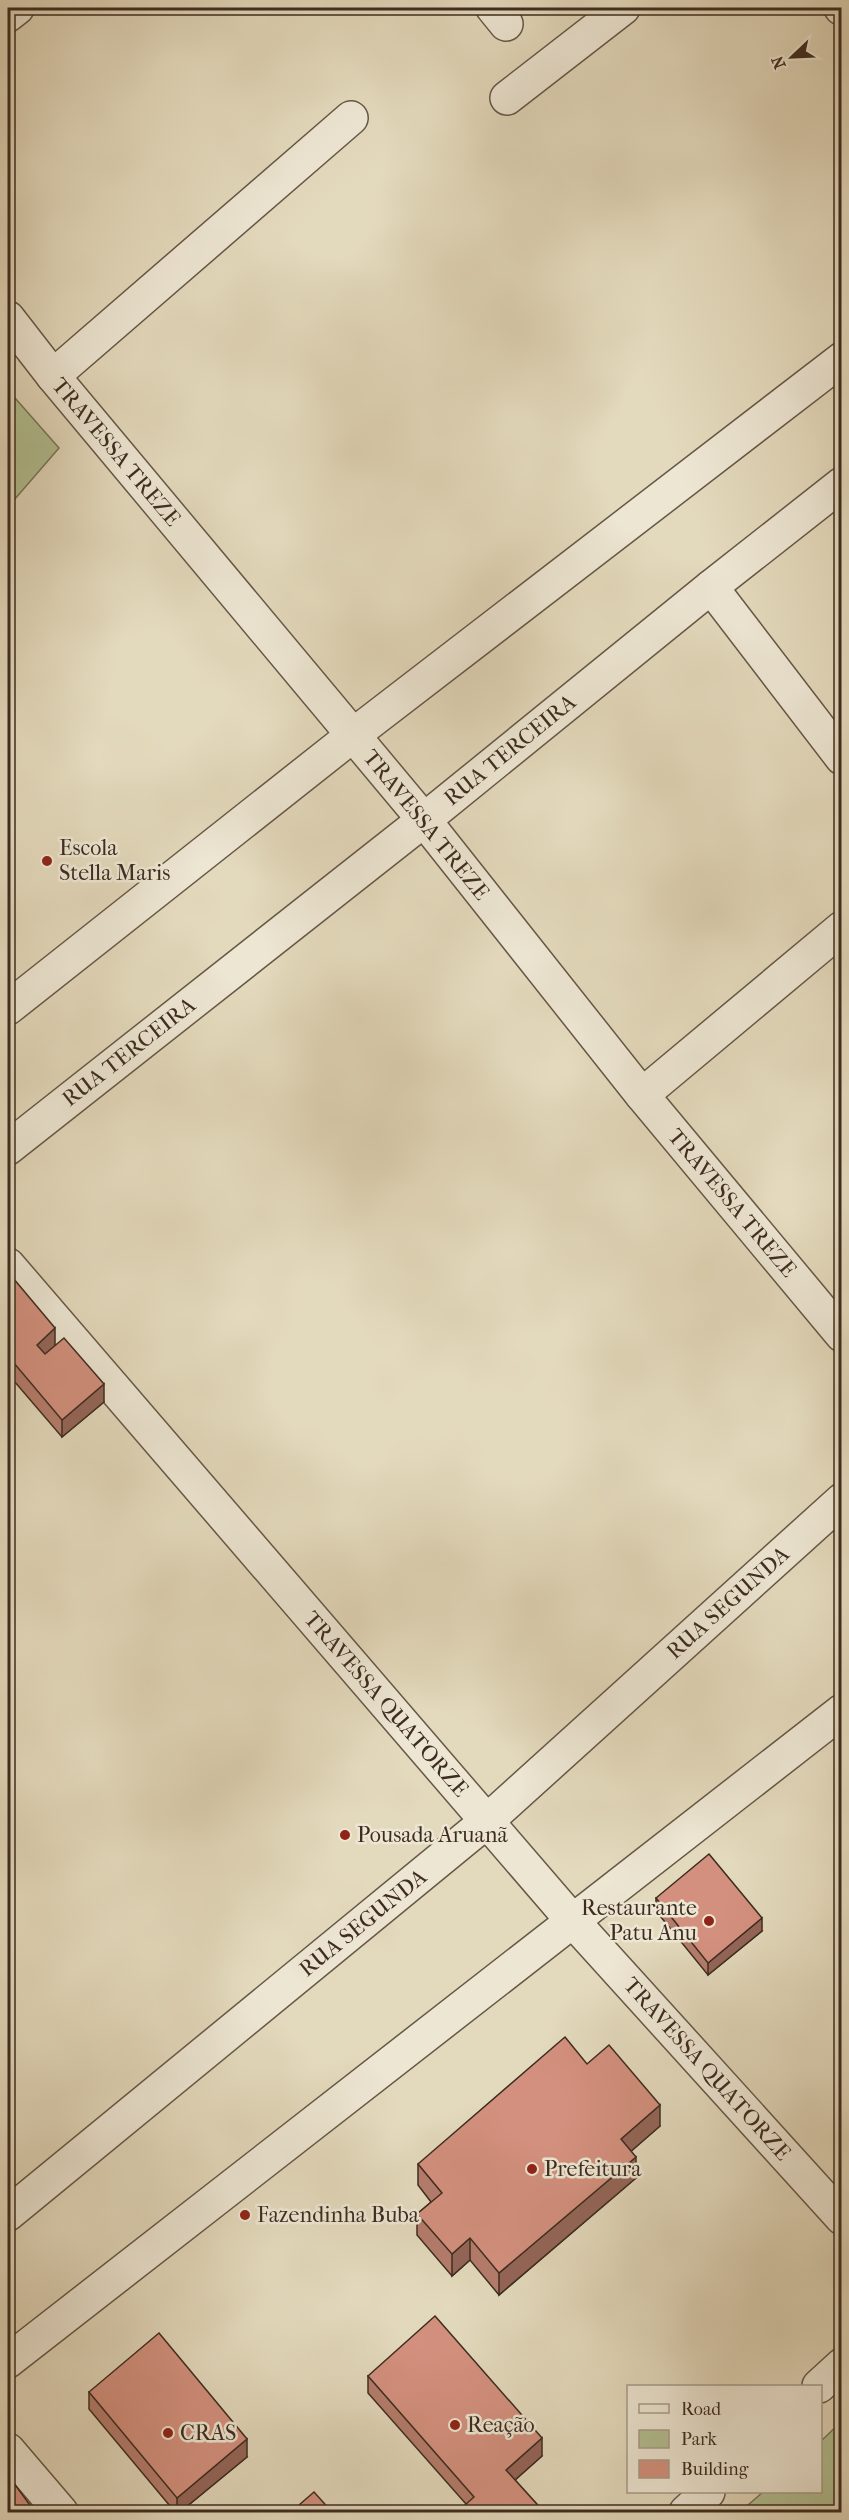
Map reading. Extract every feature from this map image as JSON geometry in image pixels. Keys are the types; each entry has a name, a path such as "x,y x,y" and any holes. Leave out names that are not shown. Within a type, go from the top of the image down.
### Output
{"street":[{"path":"8,15 17,8"},
{"path":"507,99 623,8"},
{"path":"53,376 351,118"},
{"name":"TRAVESSA TREZE","path":"8,318 53,376 424,820 642,1095 842,1335"},
{"path":"8,1008 352,736 842,359"},
{"name":"RUA TERCEIRA","path":"8,1148 424,820 842,484"},
{"path":"711,587 842,758"},
{"path":"642,1095 842,928"},
{"name":"TRAVESSA QUATORZE","path":"8,1265 572,1919 842,2218"},
{"name":"RUA SEGUNDA","path":"8,2214 487,1821 842,1500"},
{"path":"8,2361 572,1919 842,1711"},
{"path":"820,2385 842,2365"},
{"path":"8,2450 61,2512"},
{"path":"686,2512 707,2493"}],"green space":[{"path":"8,390 59,448 8,507"},
{"path":"841,2422 841,2512 740,2512 762,2493 822,2493 822,2440"}],"building":[{"path":"8,1272 55,1328 37,1345 45,1354 64,1338 104,1384 62,1420 8,1356"},
{"name":"Restaurante Patu Anu","path":"709,1854 762,1918 708,1963 656,1898"},
{"name":"Prefeitura","path":"565,2037 587,2064 609,2045 660,2105 621,2139 636,2157 499,2273 470,2238 452,2254 417,2214 442,2193 418,2164"},
{"name":"Reação","path":"435,2316 542,2438 506,2470 544,2512 471,2512 465,2505 474,2497 368,2376"},
{"name":"CRAS","path":"159,2333 247,2439 177,2498 89,2392"},
{"path":"8,2475 35,2512 8,2512"},
{"path":"314,2492 332,2512 291,2512"}],"place":[{"name":"Escola Stella Maris","path":"47,861"},
{"name":"Pousada Aruanã","path":"345,1835"},
{"name":"Restaurante Patu Anu","path":"709,1921"},
{"name":"Prefeitura","path":"532,2169"},
{"name":"Fazendinha Buba","path":"245,2215"},
{"name":"Reação","path":"455,2425"},
{"name":"CRAS","path":"168,2433"}]}
